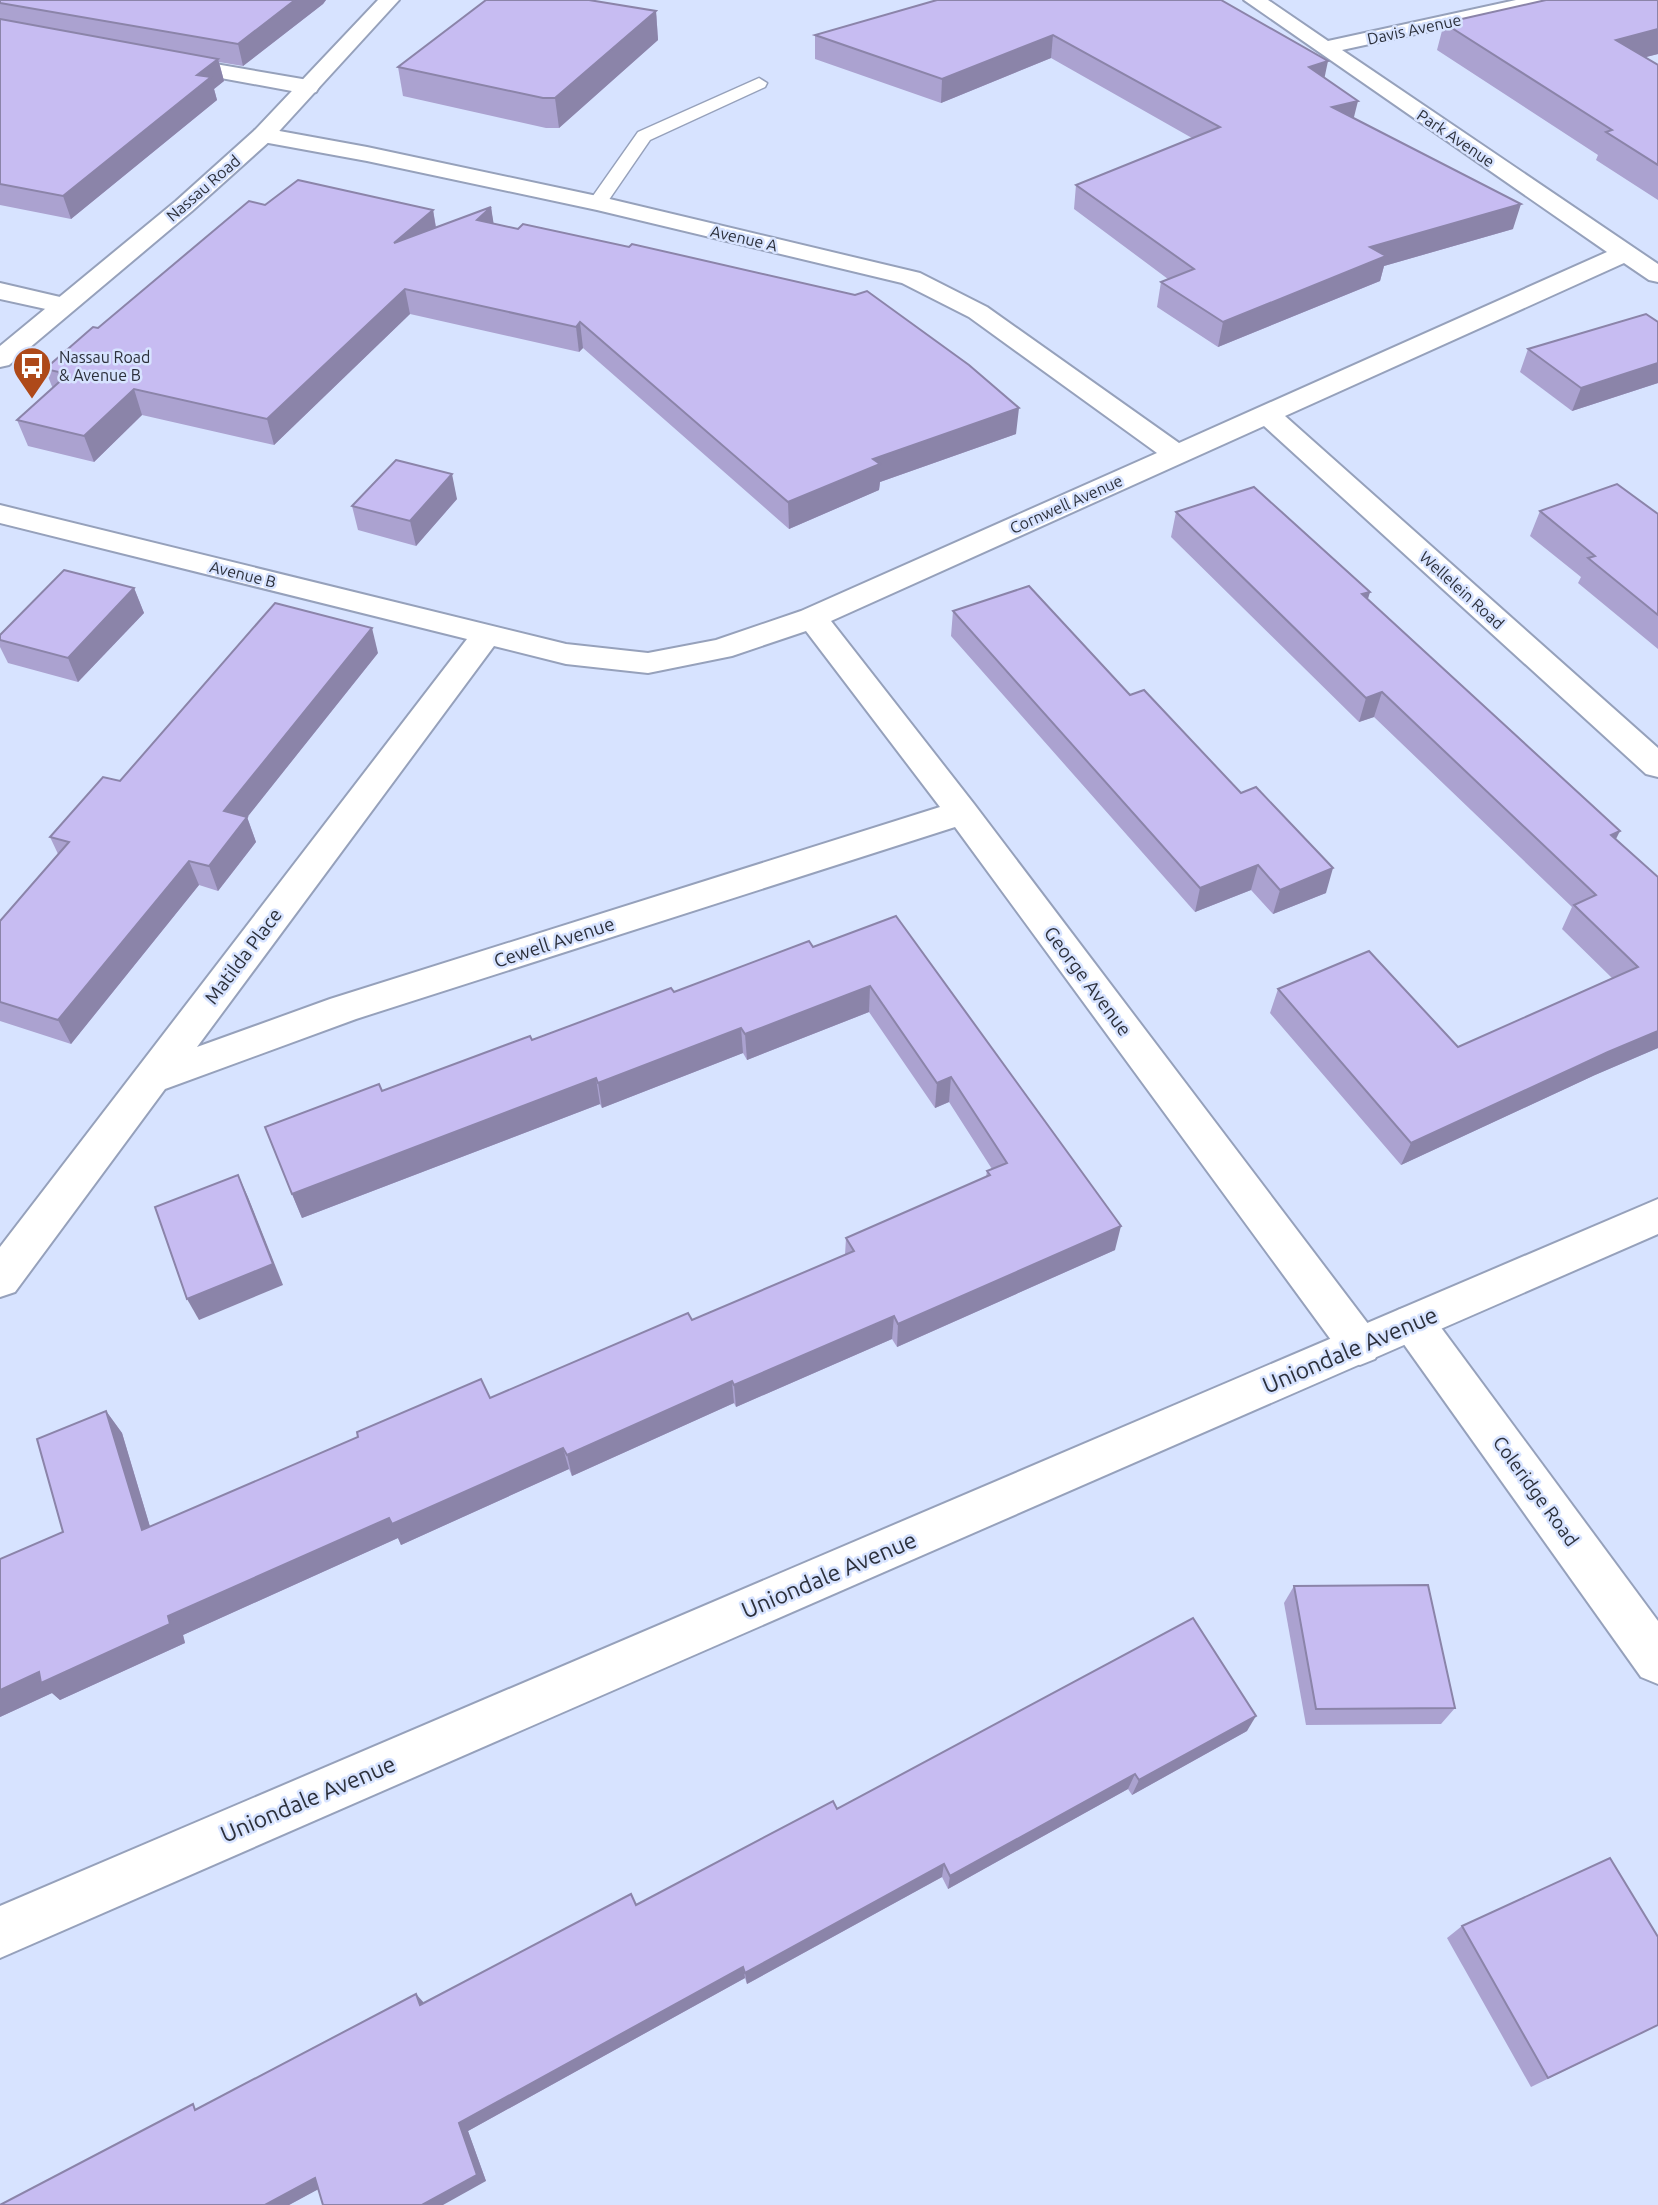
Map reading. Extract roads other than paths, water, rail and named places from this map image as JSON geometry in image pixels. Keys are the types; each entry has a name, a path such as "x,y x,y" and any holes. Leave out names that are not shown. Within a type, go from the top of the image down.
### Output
{"street":[{"name":"Nassau Road","path":"0,359 184,206 263,135 389,0"},
{"name":"Park Avenue","path":"1254,0 1658,275"},
{"name":"Davis Avenue","path":"1324,48 1544,0"},
{"path":"148,58 308,87"},
{"name":"Avenue A","path":"263,135 367,154 597,203 911,278 978,312 1177,454"},
{"name":"Cornwell Avenue","path":"486,634 566,654 648,663 721,649 812,618 1625,253"},
{"path":"0,291 64,305"},
{"name":"Wellelein Road","path":"1267,414 1658,766"},
{"name":"Avenue B","path":"0,514 486,634"},
{"name":"George Avenue","path":"812,618 962,812 1360,1346"},
{"name":"Matilda Place","path":"0,1279 486,634"},
{"name":"Cewell Avenue","path":"149,1079 344,1009 962,812"},
{"name":"Uniondale Avenue","path":"0,1931 1658,1216"},
{"name":"Coleridge Road","path":"1413,1323 1658,1660"}],"lane":[{"path":"597,203 644,136 759,83"}],"place":[{"name":"Nassau Road & Avenue B","path":"32,400"}]}
